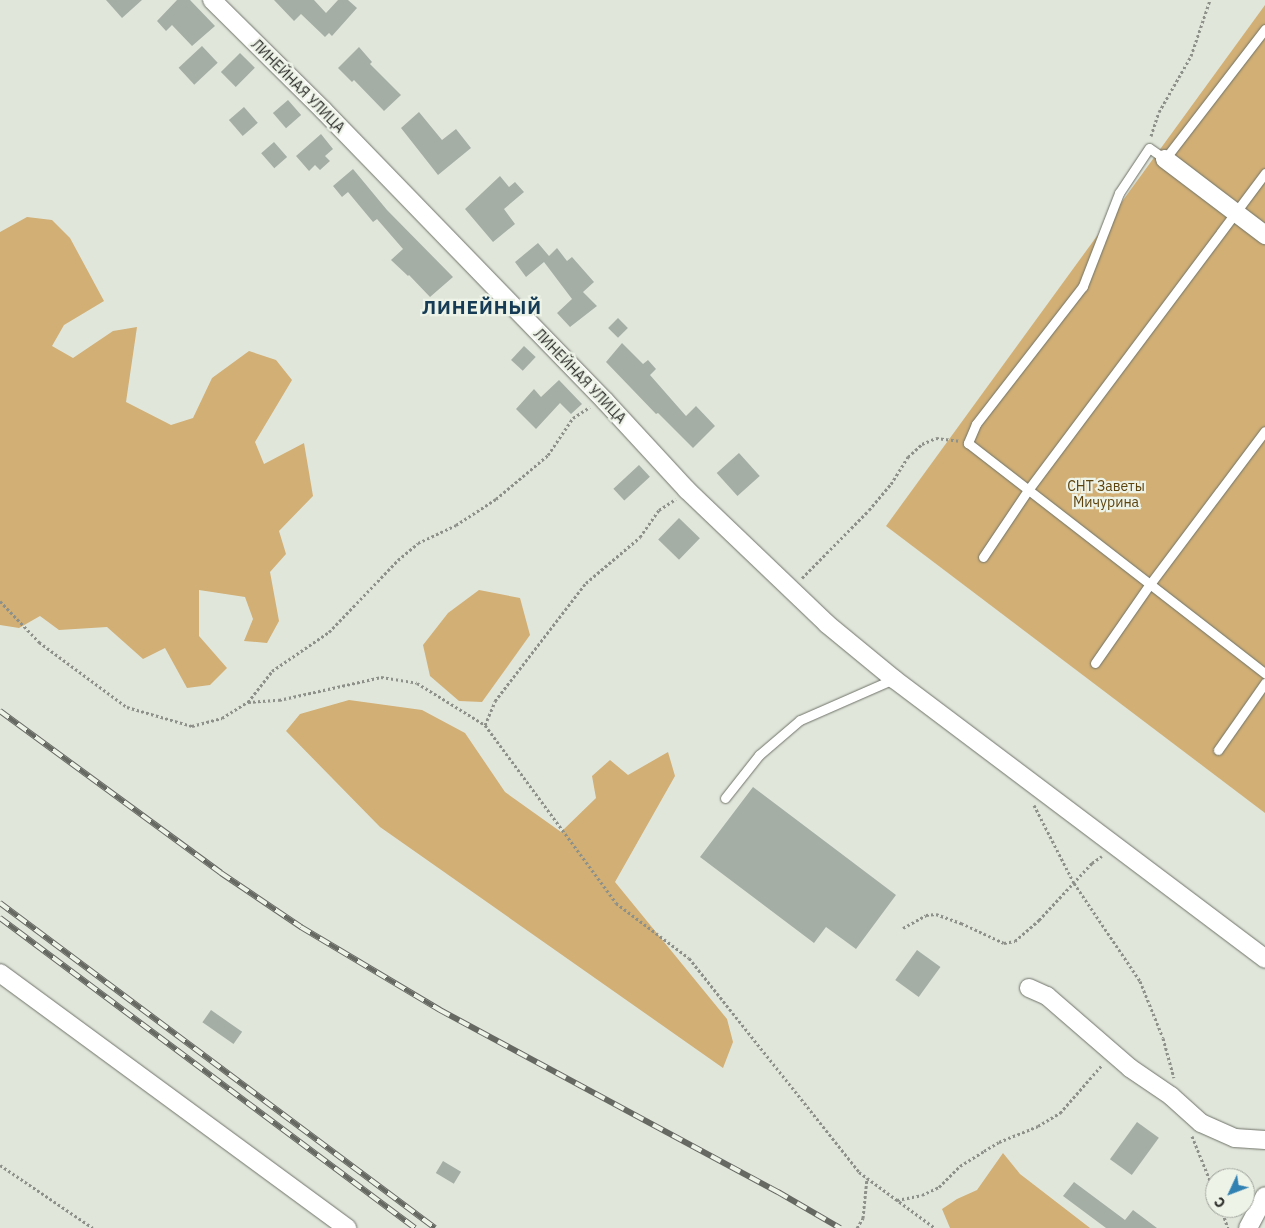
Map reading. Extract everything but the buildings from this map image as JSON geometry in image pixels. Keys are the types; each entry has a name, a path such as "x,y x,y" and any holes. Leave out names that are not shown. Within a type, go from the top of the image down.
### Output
{"street":[{"name":"ЛИНЕЙНАЯ УЛИЦА","path":"212,0 323,110 605,401 687,490 827,624 894,680 1265,959"},
{"path":"1165,159 1265,235"},
{"path":"0,972 347,1228"},
{"path":"1029,988 1047,996 1113,1053 1201,1123 1235,1138 1265,1140"},
{"path":"1248,1228 1265,1196"}],"lane":[{"path":"1265,29 1165,159 1149,148 1146,152 1119,193 1083,286 976,424 968,443 1265,673"},
{"path":"983,557 1028,490 1265,173"},
{"path":"1095,663 1150,584 1265,431"},
{"path":"724,798 759,755 800,720 894,680"},
{"path":"1218,750 1265,683"}],"path":[{"path":"1146,152 1159,112 1191,56 1210,0"},
{"path":"0,601 38,642 128,707 192,726 222,718 248,702 272,671 329,632 398,560 418,543 456,525 496,499 548,455 573,418 586,409 605,401"},
{"path":"791,589 869,510 890,484 908,457 922,444 936,438 968,443"},
{"path":"485,725 495,701 586,583 640,537 659,510 687,490"},
{"path":"248,702 288,698 381,676 417,683 485,725 616,903 689,958 860,1172 935,1228"},
{"path":"1030,799 1074,883 1140,980 1163,1038 1173,1073 1178,1103"},
{"path":"903,928 926,915 936,914 961,923 1004,943 1015,941 1039,920 1092,863 1118,849"},
{"path":"898,1200 922,1195 939,1187 960,1166 984,1151 999,1142 1038,1126 1060,1112 1113,1053"},
{"path":"1190,1129 1205,1168"},
{"path":"0,1165 93,1228"},
{"path":"857,1228 863,1218 868,1178"}],"green space":[{"name":"СНТ Заветы Мичурина","path":"1265,5 1265,813 886,526"},
{"path":"27,217 52,220 70,238 104,301 64,325 52,346 73,358 113,331 137,327 126,402 171,425 193,418 212,378 249,351 276,360 292,380 255,442 264,464 304,443 313,496 279,531 286,554 270,572 279,621 267,643 244,641 253,619 245,597 199,590 199,636 227,668 210,685 187,688 165,648 143,659 107,627 59,630 40,616 19,628 0,625 0,232"},
{"path":"479,590 520,598 530,635 482,702 459,701 430,676 423,645 448,613"},
{"path":"349,700 422,710 465,733 505,792 561,832 596,798 592,776 610,760 628,775 668,752 675,776 615,882 727,1019 733,1042 723,1068 380,827 286,731 300,714"},
{"path":"1003,1153 1020,1174 1090,1228 950,1228 942,1209 957,1199 977,1190"}],"railway":[{"path":"0,711 221,873 301,927 440,1010 778,1192 840,1228"},
{"path":"0,903 435,1228"},
{"path":"0,918 415,1228"}],"district":[{"name":"ЛИНЕЙНЫЙ","path":"482,308"}]}
